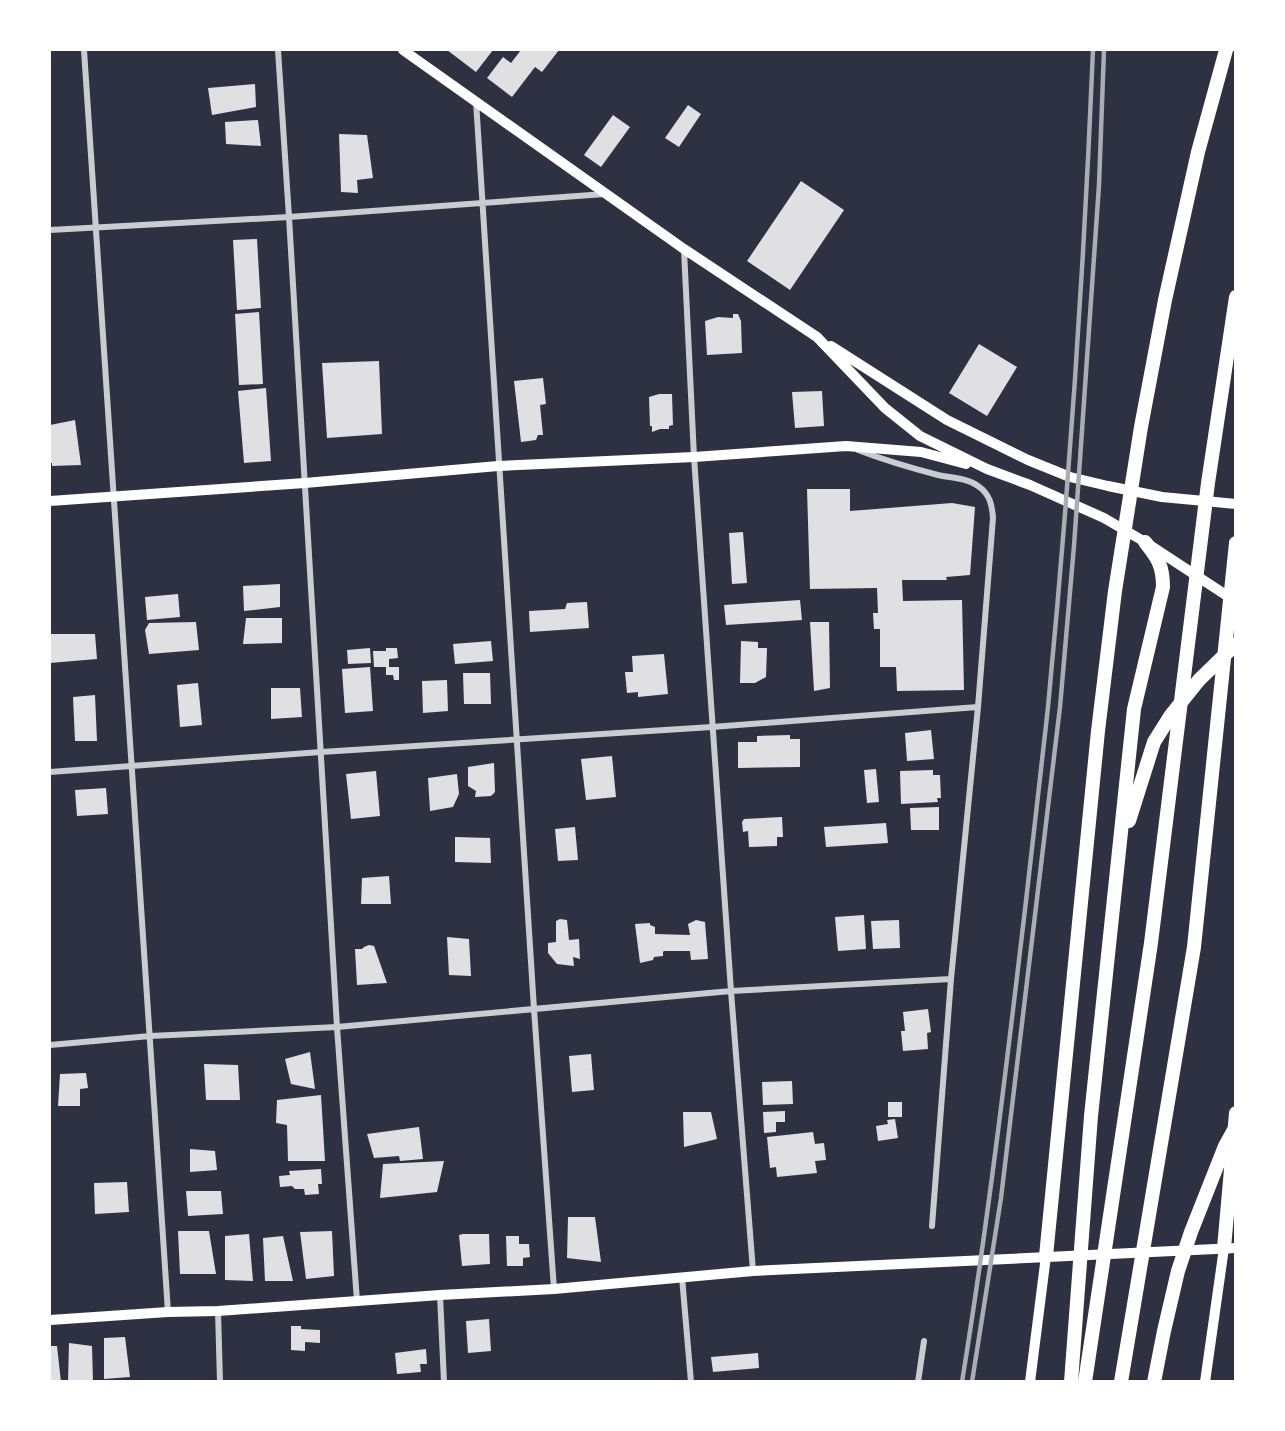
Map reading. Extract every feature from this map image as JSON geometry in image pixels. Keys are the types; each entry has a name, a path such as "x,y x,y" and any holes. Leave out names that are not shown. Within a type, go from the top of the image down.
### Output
{"highway":[{"path":"1046,1256 1098,731 1115,591 1141,427 1165,300 1198,152 1226,50"},
{"path":"1085,1382 1151,943 1208,483 1236,297"},
{"path":"1071,1382 1091,1116 1134,709 1163,587 1163,573 1158,559 1145,542"},
{"path":"1121,1382 1194,947 1236,543"},
{"path":"1120,849 1154,742 1171,715 1200,680 1236,644"},
{"path":"1230,1248 1236,1113"},
{"path":"1154,1382 1178,1271 1225,1146 1236,1126"}],"main road":[{"path":"404,50 684,249 947,420 1028,460 1070,477 1162,497 1236,504"},
{"path":"818,337 885,408 920,436 987,469 1030,485 1104,518 1236,601"},
{"path":"50,501 305,483 498,466 693,457 846,446 921,452 987,469"},
{"path":"50,1320 554,1289 753,1271 1230,1248 1205,1382"},
{"path":"1030,1382 1046,1256"}],"street":[{"path":"84,50 168,1312"},
{"path":"278,50 337,1027 357,1301"},
{"path":"476,101 498,466 554,1289"},
{"path":"50,230 289,217 605,194"},
{"path":"684,249 693,457 753,1271"},
{"path":"846,446 896,464 969,481 979,486 992,504 993,518 978,707 951,979 932,1226"},
{"path":"50,772 978,707"},
{"path":"50,1046 150,1036 337,1027 731,991 951,979"},
{"path":"682,1277 691,1382"},
{"path":"440,1295 444,1382"},
{"path":"218,1311 220,1382"},
{"path":"918,1382 924,1341"}],"building":[{"path":"447,50 493,50 476,72"},
{"path":"521,50 559,50 542,72 535,67 512,97 487,78 503,57 511,63"},
{"path":"255,84 256,107 212,115 208,88"},
{"path":"688,105 701,114 679,147 665,138"},
{"path":"613,115 630,127 601,167 584,155"},
{"path":"258,120 261,146 226,144 225,122"},
{"path":"339,134 367,135 373,178 357,180 358,193 341,192"},
{"path":"801,181 844,210 790,290 747,261"},
{"path":"257,239 261,308 237,310 233,240"},
{"path":"259,312 263,384 239,385 235,314"},
{"path":"733,314 738,314 741,321 742,353 707,355 705,321 718,317 733,318"},
{"path":"979,344 1017,367 987,416 949,393"},
{"path":"379,361 382,434 327,438 322,363"},
{"path":"543,378 546,404 540,405 543,435 538,435 536,440 521,442 514,381"},
{"path":"266,388 271,461 244,463 238,391"},
{"path":"822,391 824,426 795,428 792,392"},
{"path":"672,394 673,425 669,426 669,429 652,432 649,397"},
{"path":"75,420 81,465 52,466 50,463 50,425"},
{"path":"807,489 850,489 850,511 952,503 975,507 970,575 946,577 947,580 902,580 903,601 962,600 964,690 897,691 896,667 880,667 880,629 874,629 873,613 878,613 877,588 810,589"},
{"path":"743,532 747,583 732,584 729,533"},
{"path":"280,584 280,607 244,611 243,586"},
{"path":"178,594 180,617 147,620 145,597"},
{"path":"800,600 802,620 726,625 724,605"},
{"path":"587,602 589,628 530,632 529,611 565,609 567,603"},
{"path":"246,618 282,618 282,643 243,644"},
{"path":"196,622 199,650 149,654 145,630 149,623"},
{"path":"810,622 829,622 830,688 814,691"},
{"path":"50,634 95,634 97,659 50,663"},
{"path":"491,641 493,661 455,664 453,644"},
{"path":"741,641 758,642 758,648 767,648 766,677 755,683 740,683"},
{"path":"370,648 371,663 348,664 347,650"},
{"path":"386,648 397,648 398,658 389,659 389,667 399,667 399,680 394,680 393,675 386,675 386,667 374,667 373,651 386,651"},
{"path":"664,654 668,694 638,697 638,692 627,693 625,672 633,672 632,656"},
{"path":"370,667 373,711 345,713 342,669"},
{"path":"463,673 490,673 491,704 464,704"},
{"path":"447,680 448,711 423,713 422,681"},
{"path":"198,683 202,725 180,727 177,685"},
{"path":"271,688 300,688 302,717 271,719"},
{"path":"95,695 97,741 75,741 73,697"},
{"path":"931,730 934,759 907,761 905,733"},
{"path":"790,735 790,739 800,739 800,767 738,768 738,742 757,742 757,736"},
{"path":"612,756 616,797 586,800 581,759"},
{"path":"494,763 495,792 491,796 475,797 476,791 468,786 468,767"},
{"path":"876,769 879,802 867,803 864,770"},
{"path":"933,770 933,775 940,775 941,798 937,798 938,802 901,804 900,771"},
{"path":"376,771 380,816 351,819 346,774"},
{"path":"457,774 459,794 453,807 430,811 428,778"},
{"path":"106,788 108,814 77,816 75,790"},
{"path":"939,807 939,830 911,830 910,808"},
{"path":"782,817 783,837 777,837 777,846 749,847 748,831 743,832 744,819"},
{"path":"886,823 888,843 826,847 824,827"},
{"path":"575,827 578,860 558,861 555,829"},
{"path":"455,837 490,838 491,863 455,862"},
{"path":"389,876 391,904 361,904 362,878"},
{"path":"864,915 866,949 838,951 835,917"},
{"path":"567,920 569,940 579,939 580,959 573,957 574,966 557,964 548,953 548,943 556,942 556,921"},
{"path":"696,920 705,922 708,959 691,960 690,951 664,951 663,956 640,963 635,924 650,923 655,927 655,934 690,935 688,924"},
{"path":"899,920 900,948 873,949 871,921"},
{"path":"447,937 469,939 471,976 449,975"},
{"path":"369,945 374,946 387,983 357,985 355,949 362,949"},
{"path":"928,1009 931,1032 927,1033 928,1049 903,1051 901,1031 905,1031 903,1012"},
{"path":"310,1052 315,1089 291,1084 285,1059"},
{"path":"591,1054 594,1090 572,1092 569,1056"},
{"path":"204,1064 238,1065 240,1100 206,1100"},
{"path":"86,1073 88,1088 80,1089 80,1106 58,1106 60,1074"},
{"path":"792,1081 793,1104 763,1105 762,1082"},
{"path":"321,1095 325,1161 288,1161 287,1125 276,1123 277,1100"},
{"path":"888,1102 902,1102 902,1117 888,1117"},
{"path":"785,1111 785,1122 776,1122 776,1132 764,1133 763,1112"},
{"path":"683,1112 711,1112 717,1139 684,1147"},
{"path":"895,1119 898,1138 878,1141 876,1126 888,1124 887,1120"},
{"path":"419,1127 423,1159 400,1161 399,1156 374,1158 367,1134"},
{"path":"813,1132 815,1144 824,1143 826,1160 815,1161 817,1173 777,1177 776,1167 770,1168 767,1137"},
{"path":"190,1149 215,1151 217,1170 190,1172"},
{"path":"444,1161 437,1192 380,1198 383,1164"},
{"path":"321,1169 322,1184 318,1184 319,1194 305,1195 304,1189 295,1189 292,1186 280,1187 279,1176 290,1175 289,1171"},
{"path":"127,1182 129,1212 95,1214 94,1183"},
{"path":"186,1191 221,1191 223,1214 188,1216"},
{"path":"568,1217 595,1217 601,1262 567,1258"},
{"path":"178,1231 209,1231 216,1274 180,1274"},
{"path":"332,1231 334,1276 306,1279 300,1232"},
{"path":"249,1234 253,1281 225,1280 225,1236"},
{"path":"489,1234 490,1264 462,1266 459,1235"},
{"path":"283,1236 293,1281 265,1281 263,1238"},
{"path":"506,1236 519,1236 519,1244 529,1244 530,1257 523,1258 523,1266 507,1266"},
{"path":"489,1319 491,1351 468,1353 466,1321"},
{"path":"291,1326 320,1330 320,1343 305,1342 305,1351 291,1350"},
{"path":"125,1337 130,1377 104,1379 104,1338"},
{"path":"69,1343 92,1346 93,1382 68,1382"},
{"path":"50,1346 57,1346 61,1382 50,1382"},
{"path":"426,1349 427,1364 420,1364 421,1372 397,1374 395,1353"},
{"path":"758,1353 759,1368 713,1372 711,1357"}],"railway":[{"path":"962,1382 997,1142 1048,707 1075,379 1093,50"},
{"path":"972,1382 1001,1198 1060,707 1074,546 1099,185 1104,50"}]}
